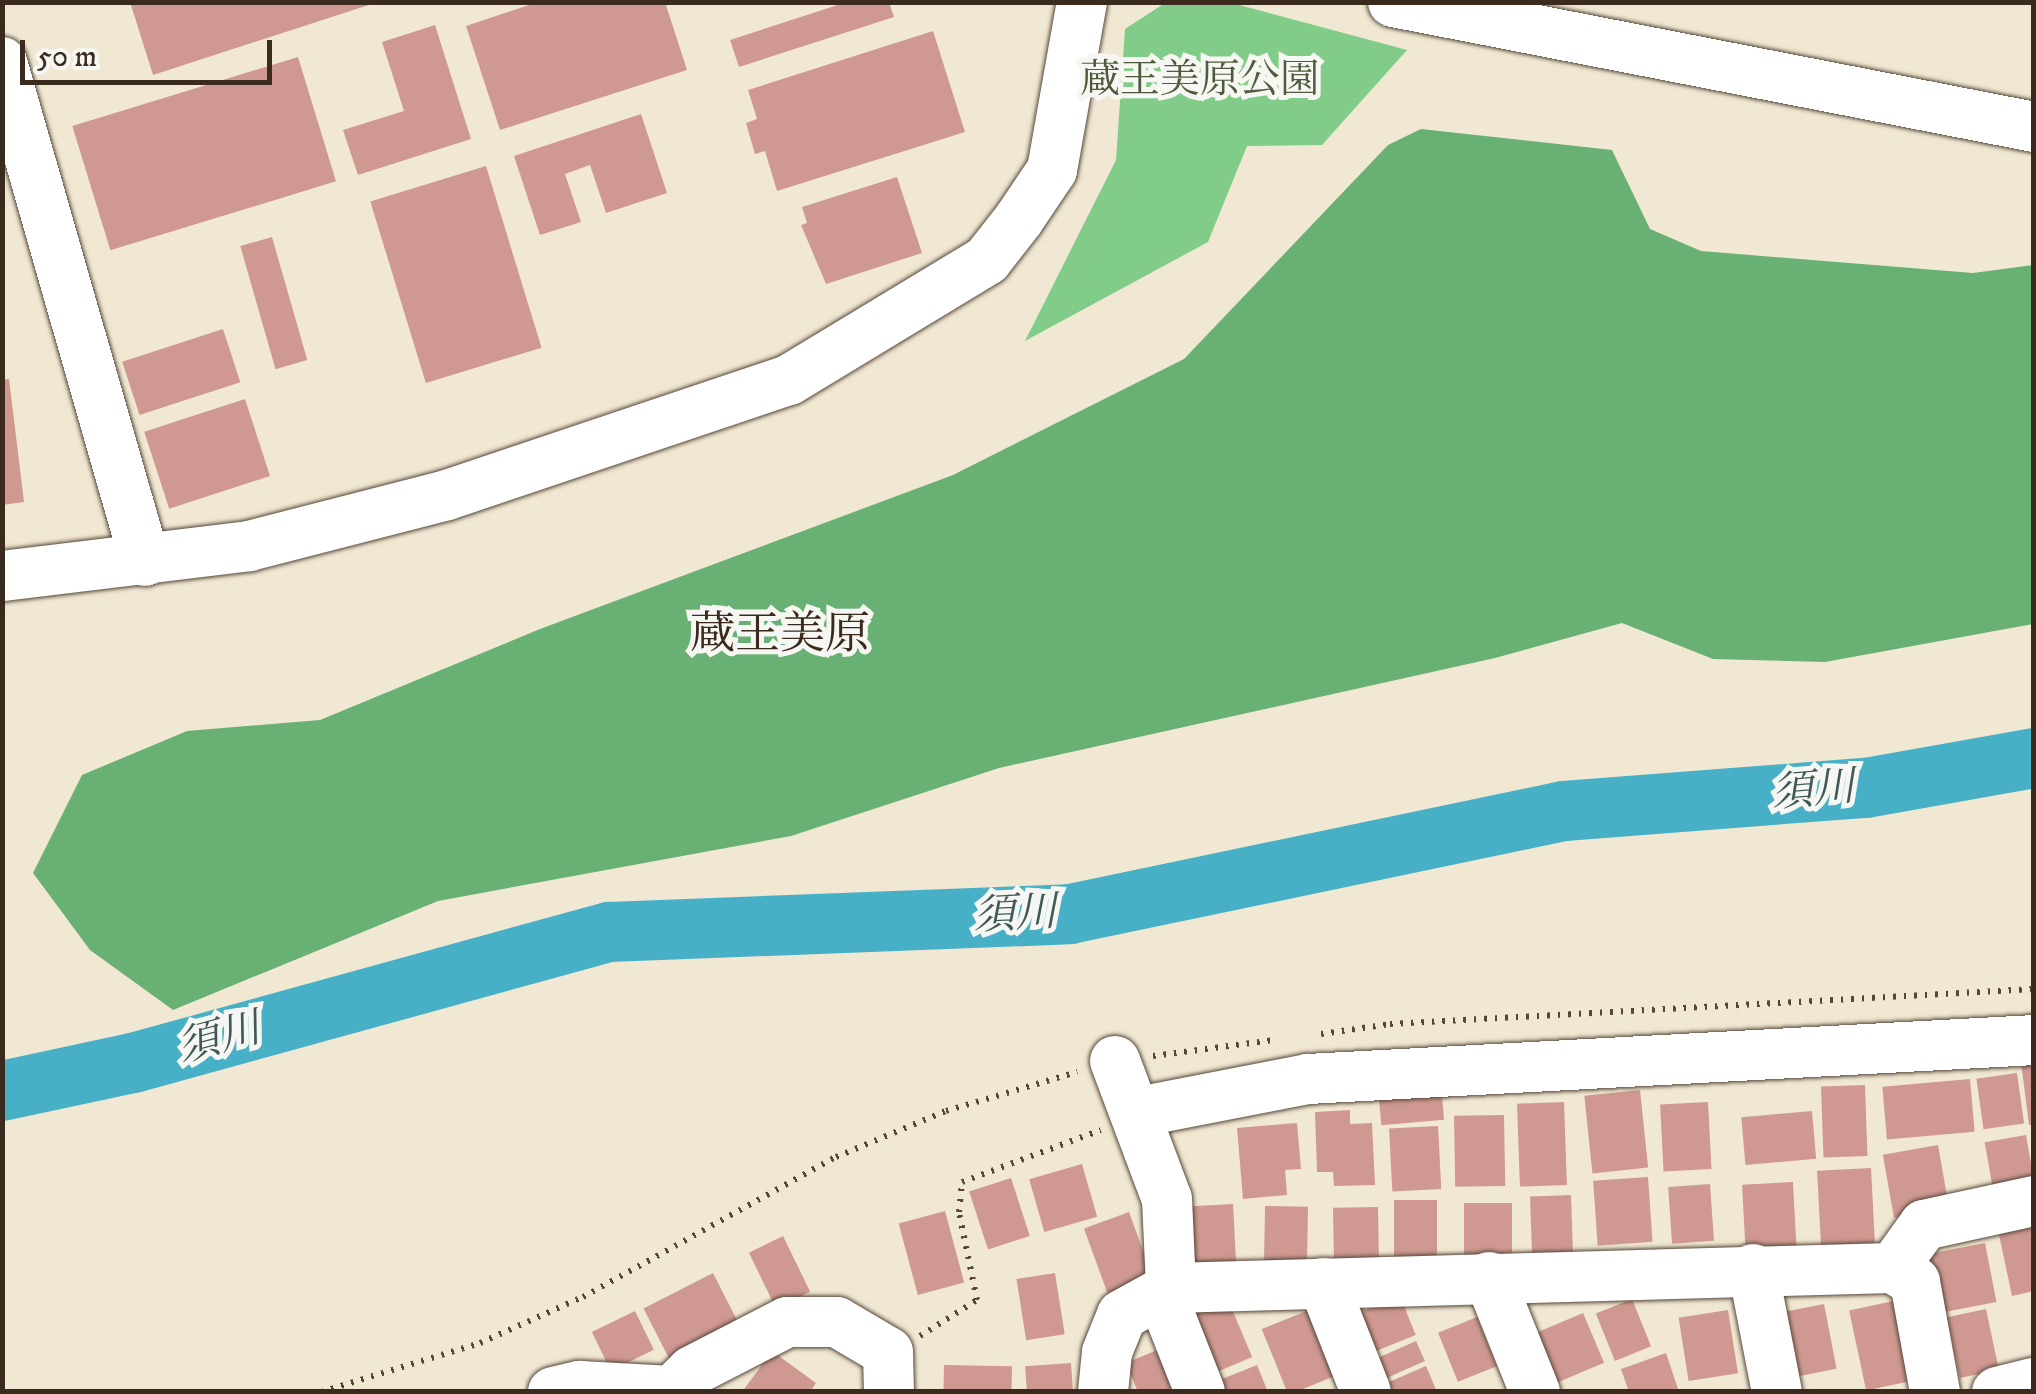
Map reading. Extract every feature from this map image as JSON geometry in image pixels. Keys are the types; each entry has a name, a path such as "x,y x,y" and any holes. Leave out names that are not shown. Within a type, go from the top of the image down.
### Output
{"street":[{"path":"2,576 144,562 250,546 447,495 789,380 986,260 1019,219 1052,170 1082,2"},
{"path":"1393,2 1540,16 2034,127"},
{"path":"2,62 144,562"},
{"path":"1139,1115 1308,1079 2034,1040"},
{"path":"1115,1062 1139,1115 1167,1198 1166,1291 1200,1392"},
{"path":"1893,1268 1924,1225 2034,1201"},
{"path":"1103,1392 1106,1352 1122,1315 1166,1291 1323,1283 1893,1268 1914,1282 1935,1392"},
{"path":"1753,1270 1777,1392"},
{"path":"1489,1278 1535,1392"},
{"path":"1323,1283 1366,1392"},
{"path":"553,1392 580,1386 672,1391 692,1371 788,1322 837,1322 888,1372"},
{"path":"1997,1392 2034,1383"}],"path":[{"path":"888,1372 977,1300 959,1212 962,1182 1139,1115"}],"green space":[{"name":"蔵王美原公園","path":"1165,3 1232,3 1407,50 1322,145 1247,146 1208,242 1025,341 1116,160 1125,29"},
{"path":"1421,129 1612,150 1650,229 1701,251 1973,273 2033,265 2033,624 1825,662 1713,659 1622,623 1495,658 999,768 791,836 438,901 173,1010 90,950 33,873 82,775 187,731 320,720 540,629 953,475 1184,359 1388,145"}],"building":[{"path":"130,2 375,2 375,3 153,75"},
{"path":"538,2 665,2 687,70 500,130 466,26"},
{"path":"847,2 889,2 894,17 739,67 730,40"},
{"path":"435,25 471,139 358,175 343,130 404,111 382,42"},
{"path":"933,31 965,132 777,191 765,151 755,154 746,123 757,119 748,90"},
{"path":"298,57 336,181 110,250 72,126"},
{"path":"641,114 667,193 606,213 590,165 565,174 581,222 540,235 514,156"},
{"path":"486,166 542,348 426,383 370,201"},
{"path":"897,177 922,253 826,284 801,225 807,223 802,207"},
{"path":"272,237 307,360 276,369 240,246"},
{"path":"223,329 240,382 139,415 122,362"},
{"path":"9,379 24,502 2,505 2,380"},
{"path":"245,399 270,476 169,509 144,432"},
{"path":"2034,1060 2034,1124 2029,1125 2021,1062"},
{"path":"2017,1073 2024,1124 1983,1129 1976,1079"},
{"path":"1970,1079 1975,1132 1887,1139 1882,1087"},
{"path":"1441,1085 1444,1120 1381,1125 1378,1090"},
{"path":"1865,1085 1867,1156 1824,1157 1821,1087"},
{"path":"1640,1090 1648,1168 1592,1173 1584,1096"},
{"path":"1564,1102 1567,1185 1520,1187 1517,1104"},
{"path":"1708,1102 1712,1169 1664,1171 1660,1105"},
{"path":"1350,1110 1350,1124 1372,1123 1375,1185 1334,1186 1333,1172 1317,1172 1315,1112"},
{"path":"1812,1111 1816,1159 1745,1165 1741,1117"},
{"path":"1504,1115 1505,1186 1455,1187 1454,1116"},
{"path":"1297,1123 1301,1169 1285,1170 1287,1195 1243,1199 1237,1128"},
{"path":"1438,1126 1441,1189 1392,1191 1389,1129"},
{"path":"2026,1135 2034,1182 1993,1190 1985,1142"},
{"path":"1938,1145 1949,1208 1894,1218 1883,1155"},
{"path":"1082,1164 1097,1217 1044,1232 1029,1179"},
{"path":"1871,1168 1876,1255 1822,1258 1817,1171"},
{"path":"1648,1177 1653,1242 1598,1246 1593,1181"},
{"path":"1011,1178 1030,1236 988,1250 969,1192"},
{"path":"1793,1182 1797,1253 1746,1256 1742,1185"},
{"path":"1710,1184 1714,1241 1672,1244 1668,1187"},
{"path":"1571,1195 1573,1258 1532,1259 1530,1196"},
{"path":"1394,1200 1437,1200 1437,1267 1394,1267"},
{"path":"1464,1203 1512,1203 1512,1259 1464,1259"},
{"path":"1233,1204 1237,1275 1190,1277 1186,1206"},
{"path":"1265,1206 1308,1207 1307,1272 1264,1271"},
{"path":"1378,1207 1379,1266 1334,1267 1333,1208"},
{"path":"945,1211 964,1282 918,1295 899,1223"},
{"path":"1129,1212 1154,1280 1109,1296 1084,1228"},
{"path":"2034,1222 2034,1291 2012,1296 1998,1230"},
{"path":"783,1236 810,1292 776,1308 749,1253"},
{"path":"1985,1243 1996,1302 1936,1314 1924,1255"},
{"path":"713,1273 742,1329 672,1365 644,1308"},
{"path":"1055,1273 1065,1334 1026,1340 1016,1279"},
{"path":"1400,1296 1416,1335 1369,1354 1354,1315"},
{"path":"1632,1299 1651,1346 1615,1361 1596,1314"},
{"path":"1228,1300 1252,1357 1213,1374 1188,1317"},
{"path":"1898,1300 1915,1380 1866,1391 1849,1310"},
{"path":"1824,1304 1837,1369 1789,1378 1777,1313"},
{"path":"1986,1309 1999,1370 1960,1378 1947,1317"},
{"path":"1309,1310 1336,1376 1287,1392 1262,1329"},
{"path":"1728,1310 1738,1373 1689,1381 1679,1318"},
{"path":"635,1311 654,1350 611,1371 592,1332"},
{"path":"1583,1313 1604,1363 1548,1387 1527,1337"},
{"path":"1477,1317 1497,1366 1458,1382 1438,1333"},
{"path":"1416,1341 1425,1361 1381,1381 1372,1361"},
{"path":"1162,1348 1181,1392 1138,1392 1126,1363"},
{"path":"772,1351 816,1383 810,1392 742,1392"},
{"path":"1666,1353 1679,1392 1629,1392 1621,1369"},
{"path":"1071,1363 1073,1392 1027,1392 1025,1366"},
{"path":"944,1365 1012,1366 1012,1392 944,1392"},
{"path":"1257,1365 1268,1392 1221,1392 1217,1381"},
{"path":"1426,1366 1437,1392 1385,1392 1382,1385"}],"waterway":[{"name":"須川","path":"2,1091 133,1063 609,932 1070,914 1564,811 1866,788 2034,758"}],"district":[{"name":"蔵王美原","path":"780,636"}]}
